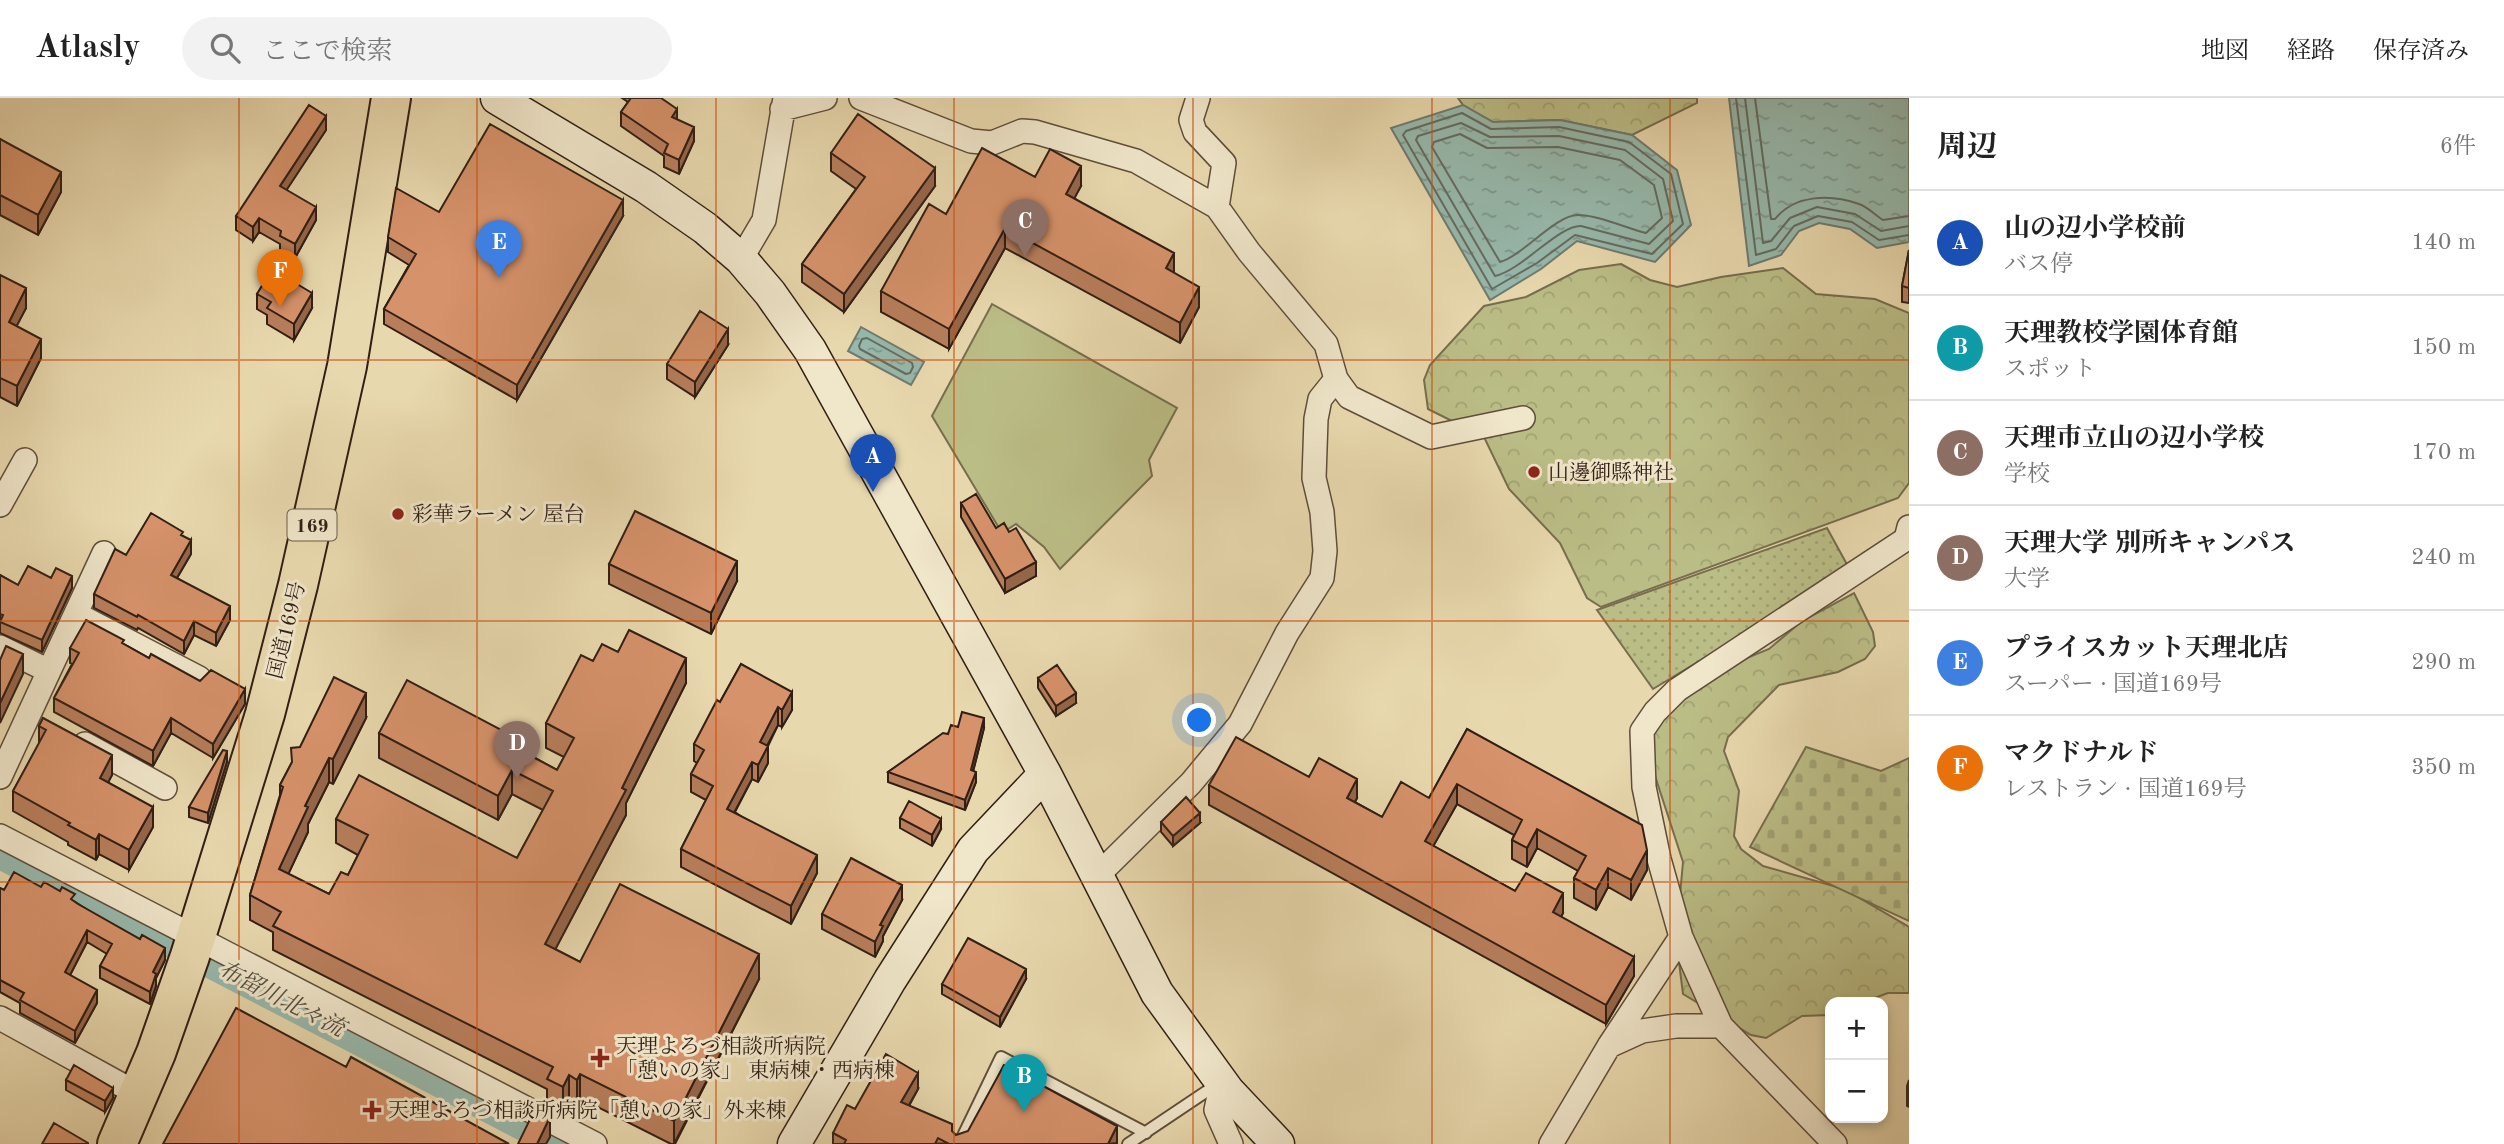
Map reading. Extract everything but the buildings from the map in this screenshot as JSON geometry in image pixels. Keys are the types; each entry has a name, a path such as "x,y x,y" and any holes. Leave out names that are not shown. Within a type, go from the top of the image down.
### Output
{"highway":[{"name":"国道169号","path":"117,1144 156,1053 193,946 265,714 316,509 347,366 391,98"}],"street":[{"path":"497,98 646,187 705,228 741,259 770,293 810,350 1045,774 1157,993 1222,1082 1278,1144"},
{"path":"741,259 764,220 784,103 825,98"},
{"path":"862,98 971,141 992,143 1022,131 1035,132 1136,161 1217,207 1249,252 1326,344 1336,379 1349,397 1431,437 1523,418"},
{"path":"1198,98 1191,120 1195,132 1224,163 1217,207"},
{"path":"1098,875 1191,783 1240,724 1287,633 1322,578 1325,551 1322,512 1314,478 1316,419 1320,399 1336,379"},
{"path":"0,505 25,460"},
{"path":"1835,1144 1721,1026 1681,937 1659,859 1644,787 1642,732 1655,712 1677,690 1906,539 1909,527"},
{"path":"0,777 36,718 48,671 104,553"},
{"path":"76,614 199,678"},
{"path":"0,647 48,671"},
{"path":"67,735 165,788"},
{"path":"794,1144 890,980 973,850 1045,774"},
{"path":"0,836 193,946 595,1144"},
{"path":"1550,1144 1609,1045 1681,937"},
{"path":"0,1018 138,1094"},
{"path":"1609,1045 1642,1031 1676,1026 1721,1026"},
{"path":"1222,1082 1216,1110 1231,1144"}],"lane":[{"path":"959,1144 1001,1057 1146,1133"},
{"path":"1128,1144 1222,1082"}],"green space":[{"path":"1458,98 1697,98 1697,103 1632,135 1560,120 1493,122 1463,105"},
{"path":"1621,264 1650,280 1677,287 1783,268 1816,294 1875,299 1909,313 1909,483 1898,498 1601,607 1587,598 1560,543 1509,489 1484,437 1428,409 1424,380 1430,365 1484,306 1526,297 1579,270"},
{"path":"992,304 1177,408 1149,460 1152,476 1060,569 1044,547 1016,524 1002,533 932,416"},
{"path":"1827,528 1850,570 1653,689 1597,610"},
{"path":"1854,593 1873,632 1875,646 1865,659 1838,672 1779,685 1728,737 1724,751 1739,791 1734,836 1741,849 1763,866 1844,889 1909,927 1909,993 1888,993 1877,997 1825,997 1825,1015 1802,1016 1766,1038 1751,1035 1683,994 1676,939 1683,862 1644,742 1654,713 1713,672 1769,649 1802,621"},
{"path":"1806,747 1881,771 1909,758 1909,921 1750,847"}],"water":[{"path":"1729,98 1909,98 1909,242 1877,248 1850,229 1819,223 1799,231 1781,255 1749,266"},
{"path":"1463,105 1493,122 1560,120 1632,135 1677,170 1691,225 1655,262 1577,241 1541,269 1490,300 1391,128"},
{"path":"861,327 924,362 911,385 848,351"}],"waterway":[{"name":"布留川北々流","path":"0,851 564,1144"}],"place":[{"name":"天理市立山の辺小学校","path":"1025,257"},
{"name":"プライスカット天理北店","path":"499,278"},
{"name":"マクドナルド","path":"280,307"},
{"name":"山邊御縣神社","path":"1534,472"},
{"name":"山の辺小学校前","path":"873,492"},
{"name":"彩華ラーメン 屋台","path":"398,514"},
{"name":"天理大学 別所キャンパス","path":"517,779"},
{"name":"天理よろづ相談所病院 「憩いの家」 東病棟・西病棟","path":"600,1058"},
{"name":"天理よろづ相談所病院「憩いの家」外来棟","path":"372,1110"},
{"name":"天理教校学園体育館","path":"1024,1112"}]}
